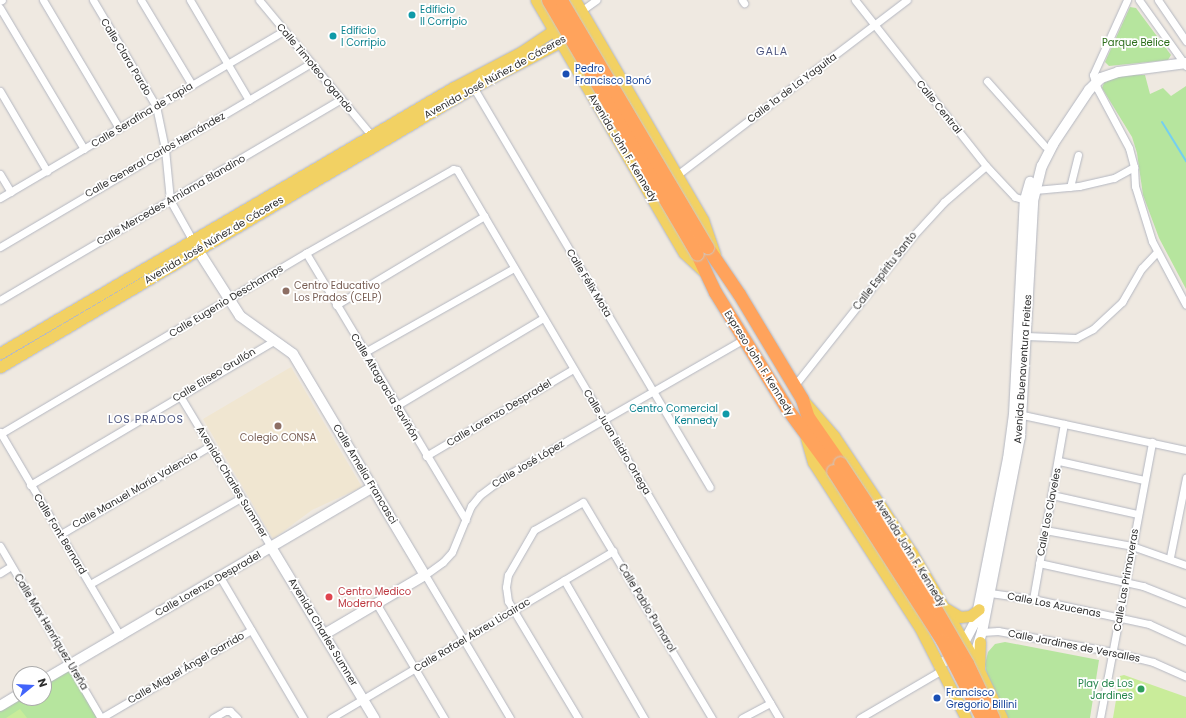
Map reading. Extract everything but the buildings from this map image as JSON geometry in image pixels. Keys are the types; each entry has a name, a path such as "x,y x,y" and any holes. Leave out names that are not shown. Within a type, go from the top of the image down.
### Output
{"highway":[{"name":"Expreso John F. Kennedy","path":"561,0 702,251 704,271 744,339 806,438 836,467 927,594 967,663 993,718"},
{"name":"Expreso John F. Kennedy","path":"540,1 702,251 720,268 739,294 802,399 808,417 836,467 942,640 982,718"}],"main road":[{"path":"540,1 552,15 568,8 569,0"},
{"path":"575,0 703,220 720,268"},
{"name":"Avenida John F. Kennedy","path":"540,1 560,42 684,252 704,271"},
{"name":"Avenida José Núñez de Cáceres","path":"0,353 195,245 471,83 521,52 582,11"},
{"name":"Avenida José Núñez de Cáceres","path":"0,367 371,136 471,83 560,42 579,26 582,11"},
{"path":"576,67 571,51 577,40 589,38 603,49"},
{"path":"1094,79 1118,72 1184,61"},
{"name":"Avenida Buenaventura Freites","path":"938,669 959,652 979,609 1018,414 1029,201 1033,172 1045,146 1094,79"},
{"name":"Avenida Buenaventura Freites","path":"972,656 981,637 990,593 1018,414 1026,336 1029,201 1035,190 1042,166 1053,144 1094,79"},
{"name":"Calle Amelia Francasci","path":"195,245 229,299 248,323 275,340 293,354 425,575"},
{"name":"Avenida John F. Kennedy","path":"802,399 821,419 868,485 956,628 972,656 1002,718"},
{"path":"806,438 813,462 880,563 929,644 938,669 954,694 966,718"},
{"name":"Calle Lorenzo Despradel","path":"52,675 373,487"},
{"name":"Avenida Charles Sumner","path":"271,547 325,634 374,718"},
{"name":"Calle José López","path":"325,634 425,575"},
{"path":"943,606 960,617 970,616 979,609"},
{"path":"929,644 938,648 948,645 954,637 956,628"},
{"path":"954,694 955,678 960,671 972,669 981,674 981,637"},
{"path":"938,669 963,663 972,656"},
{"path":"0,706 12,699"}],"street":[{"path":"43,0 119,128"},
{"name":"Calle Clara Pardo","path":"93,0 156,106 164,150 170,200 195,245"},
{"path":"141,0 192,85"},
{"path":"190,0 249,100"},
{"name":"Calle Timoteo Ogando","path":"259,0 371,136"},
{"path":"582,11 596,0"},
{"name":"Calle Central","path":"855,0 986,166 1015,197 1029,201"},
{"name":"Calle 1a de La Yaguita","path":"677,175 907,0"},
{"path":"1127,0 1094,79 1121,129 1134,167 1135,186 1141,211 1157,252 1186,306"},
{"path":"1139,0 1184,61"},
{"path":"1158,0 1186,41"},
{"path":"0,8 84,149"},
{"name":"Calle Serafina de Tapia","path":"0,198 284,31"},
{"name":"Calle General Carlos Hernández","path":"0,247 311,63"},
{"path":"987,81 1045,146"},
{"name":"Calle Félix Mota","path":"471,83 710,487"},
{"path":"0,91 47,171"},
{"name":"Calle Mercedes Amiama Blandino","path":"0,300 341,99"},
{"path":"1070,187 1078,155"},
{"name":"Calle Espíritu Santo","path":"794,386 912,236 944,202 986,166"},
{"path":"1035,190 1070,187 1114,178 1134,167"},
{"name":"Calle Juan Isidro Ortega","path":"453,170 457,170 779,718"},
{"name":"Calle Eugenio Deschamps","path":"0,433 306,253 453,170"},
{"path":"0,174 11,192"},
{"path":"336,305 484,216"},
{"path":"1026,336 1076,338 1093,328 1122,302 1142,268 1157,252"},
{"name":"Calle Altagracia Saviñón","path":"306,253 396,406 466,520"},
{"path":"365,352 514,268"},
{"path":"396,406 543,318"},
{"name":"Calle José López","path":"425,575 443,562 452,552 466,520 470,506 480,494 504,477 605,421 744,339"},
{"name":"Calle Eliseo Grullón","path":"30,485 275,340"},
{"name":"Calle Lorenzo Despradel","path":"426,456 573,369"},
{"name":"Avenida Charles Summer","path":"180,396 271,547"},
{"path":"1018,414 1186,450"},
{"name":"Calle Los Claveles","path":"1033,599 1059,461 1064,424"},
{"name":"Calle Font Bernard","path":"0,433 120,636"},
{"name":"Calle Las Primaveras","path":"1100,718 1152,442"},
{"name":"Calle Manuel María Valencia","path":"61,534 210,446"},
{"path":"1059,461 1144,480"},
{"path":"1170,557 1186,478"},
{"path":"1052,495 1138,514"},
{"path":"90,584 241,498"},
{"name":"Calle Pablo Pumarol","path":"514,610 506,594 506,581 530,535 540,526 580,502 584,502 712,718"},
{"path":"1045,530 1132,546 1170,557 1186,565"},
{"name":"Calle Max Henríquez Ureña","path":"0,546 101,718"},
{"name":"Calle Rafael Abreu Licairac","path":"331,718 613,551"},
{"path":"1039,563 1156,590 1186,603"},
{"path":"0,573 12,566"},
{"name":"Calle Amelia Francasci","path":"425,575 510,718"},
{"path":"220,577 303,718"},
{"path":"564,580 644,718"},
{"name":"Calle Los Azucenas","path":"990,593 1033,599 1149,624 1186,641"},
{"path":"376,603 444,718"},
{"path":"514,610 578,718"},
{"name":"Calle Miguel Ángel Garrido","path":"101,718 251,630"},
{"name":"Calle Jardines de Versalles","path":"981,637 998,631 1113,652 1153,662 1186,677"},
{"path":"860,718 938,669"},
{"path":"742,718 770,703"},
{"path":"213,718 225,711 230,711 237,718"}],"shaded area":[{"path":"291,367 362,487 312,510 273,539 203,419"}],"green space":[{"name":"Parque Belice","path":"1130,7 1136,8 1171,55 1168,60 1109,66 1105,62"},
{"path":"1126,75 1145,75 1150,94 1163,88 1171,96 1186,86 1186,289 1159,238 1143,195 1137,153 1132,137 1102,88 1104,83 1114,77"},
{"path":"1005,642 1099,660 1090,718 1006,718 987,676 985,664 988,652 995,644"},
{"path":"68,666 97,718 0,718 0,707 12,702 12,706 52,706 52,675"},
{"name":"Play de Los Jardines","path":"1124,675 1186,697 1186,718 1113,718 1120,676"},
{"path":"20,709 27,718 6,718"}],"waterway":[{"path":"1162,122 1186,161"}],"place":[{"name":"Edificio II Corripio","path":"412,15"},
{"name":"Edificio I Corripio","path":"333,36"},
{"name":"Pedro Francisco Bonó","path":"566,74"},
{"name":"Centro Educativo Los Prados (CELP)","path":"286,291"},
{"name":"Centro Comercial Kennedy","path":"726,414"},
{"name":"Colegio CONSA","path":"278,426"},
{"name":"Centro Medico Moderno","path":"329,597"},
{"name":"Play de Los Jardines","path":"1141,689"},
{"name":"Francisco Gregorio Billini","path":"937,698"}],"district":[{"name":"GALA","path":"772,51"},
{"name":"LOS PRADOS","path":"146,419"}]}
